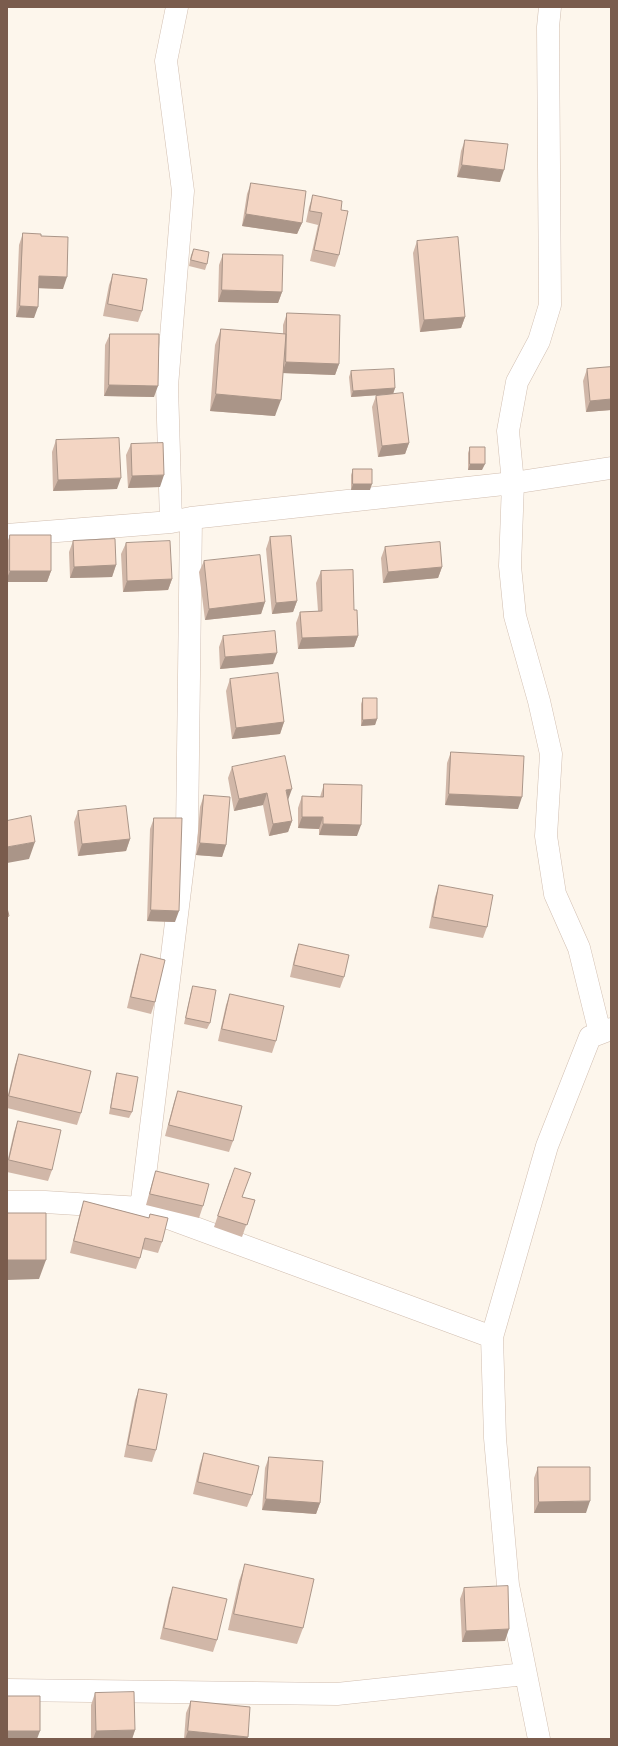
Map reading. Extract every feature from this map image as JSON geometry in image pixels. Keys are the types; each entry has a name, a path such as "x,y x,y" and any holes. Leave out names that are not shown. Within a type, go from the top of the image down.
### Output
{"street":[{"path":"141,1208 187,832 181,520 167,386 183,191 166,62 177,7"},
{"path":"539,1739 507,1577 495,1438 492,1337 546,1146 590,1037 606,1031 579,948 555,894 546,836 551,754 539,700 515,616 510,566 513,483 508,431 518,382 539,341 550,305 548,27 550,7"},
{"path":"7,535 181,520 513,483 611,468"},
{"path":"7,1202 45,1202 141,1208 492,1337"},
{"path":"7,1690 337,1694 525,1674"}],"building":[{"path":"465,140 508,144 504,170 462,165"},
{"path":"251,183 306,191 302,223 246,214"},
{"path":"313,195 342,201 341,210 348,211 339,255 314,250 322,213 310,211"},
{"path":"23,233 41,234 41,236 68,237 67,277 39,276 38,307 20,306"},
{"path":"458,237 465,317 424,320 417,241"},
{"path":"194,249 209,252 207,264 191,260"},
{"path":"223,254 283,255 282,292 222,290"},
{"path":"113,274 147,279 142,311 108,304"},
{"path":"287,313 340,315 339,364 286,362"},
{"path":"221,329 286,334 281,400 216,394"},
{"path":"110,334 159,334 158,386 109,385"},
{"path":"611,367 611,399 590,401 587,369"},
{"path":"394,369 395,388 353,391 351,371"},
{"path":"403,393 409,443 382,446 376,396"},
{"path":"119,438 121,478 58,480 56,440"},
{"path":"163,443 164,475 132,476 131,444"},
{"path":"470,447 485,447 485,464 470,464"},
{"path":"353,469 372,469 372,484 353,484"},
{"path":"10,535 51,535 51,571 10,571"},
{"path":"291,536 297,601 276,603 270,537"},
{"path":"115,539 116,565 74,567 73,541"},
{"path":"170,541 172,579 127,581 126,543"},
{"path":"440,542 442,567 388,572 385,547"},
{"path":"260,555 265,602 209,609 204,561"},
{"path":"353,570 354,610 357,610 358,636 302,638 300,612 322,611 321,571"},
{"path":"275,631 277,653 225,657 223,636"},
{"path":"278,673 284,722 236,728 230,679"},
{"path":"363,698 377,698 377,719 363,720"},
{"path":"451,752 524,756 522,797 449,794"},
{"path":"285,756 292,789 286,790 292,821 273,824 267,793 239,799 232,767"},
{"path":"324,784 362,785 361,825 323,824 323,817 302,817 302,796 323,797"},
{"path":"204,795 230,797 226,845 200,843"},
{"path":"126,806 130,839 82,844 78,811"},
{"path":"31,816 35,842 7,847 7,821"},
{"path":"154,818 182,818 179,911 151,910"},
{"path":"439,885 493,895 487,927 433,917"},
{"path":"299,944 349,955 344,977 294,965"},
{"path":"141,954 165,960 155,1002 131,997"},
{"path":"193,986 216,990 210,1023 186,1018"},
{"path":"230,994 284,1006 276,1041 222,1029"},
{"path":"19,1054 91,1071 81,1113 9,1096"},
{"path":"117,1073 138,1077 132,1112 111,1108"},
{"path":"178,1091 242,1106 233,1141 169,1125"},
{"path":"18,1121 61,1130 52,1170 9,1160"},
{"path":"235,1168 251,1173 242,1197 255,1200 247,1225 218,1216"},
{"path":"156,1171 209,1184 203,1206 150,1194"},
{"path":"84,1201 149,1218 150,1214 168,1218 162,1242 145,1238 140,1258 74,1241"},
{"path":"7,1213 46,1213 46,1260 7,1260"},
{"path":"139,1389 167,1394 156,1450 128,1445"},
{"path":"204,1453 259,1466 252,1495 198,1482"},
{"path":"269,1457 323,1461 320,1503 266,1499"},
{"path":"538,1467 590,1467 590,1501 539,1502"},
{"path":"245,1564 314,1579 303,1628 234,1614"},
{"path":"508,1586 509,1629 466,1631 464,1588"},
{"path":"173,1587 227,1599 217,1640 164,1628"},
{"path":"134,1692 135,1730 96,1731 95,1693"},
{"path":"7,1696 40,1696 40,1731 7,1731"},
{"path":"191,1701 250,1707 248,1737 188,1731"}]}
